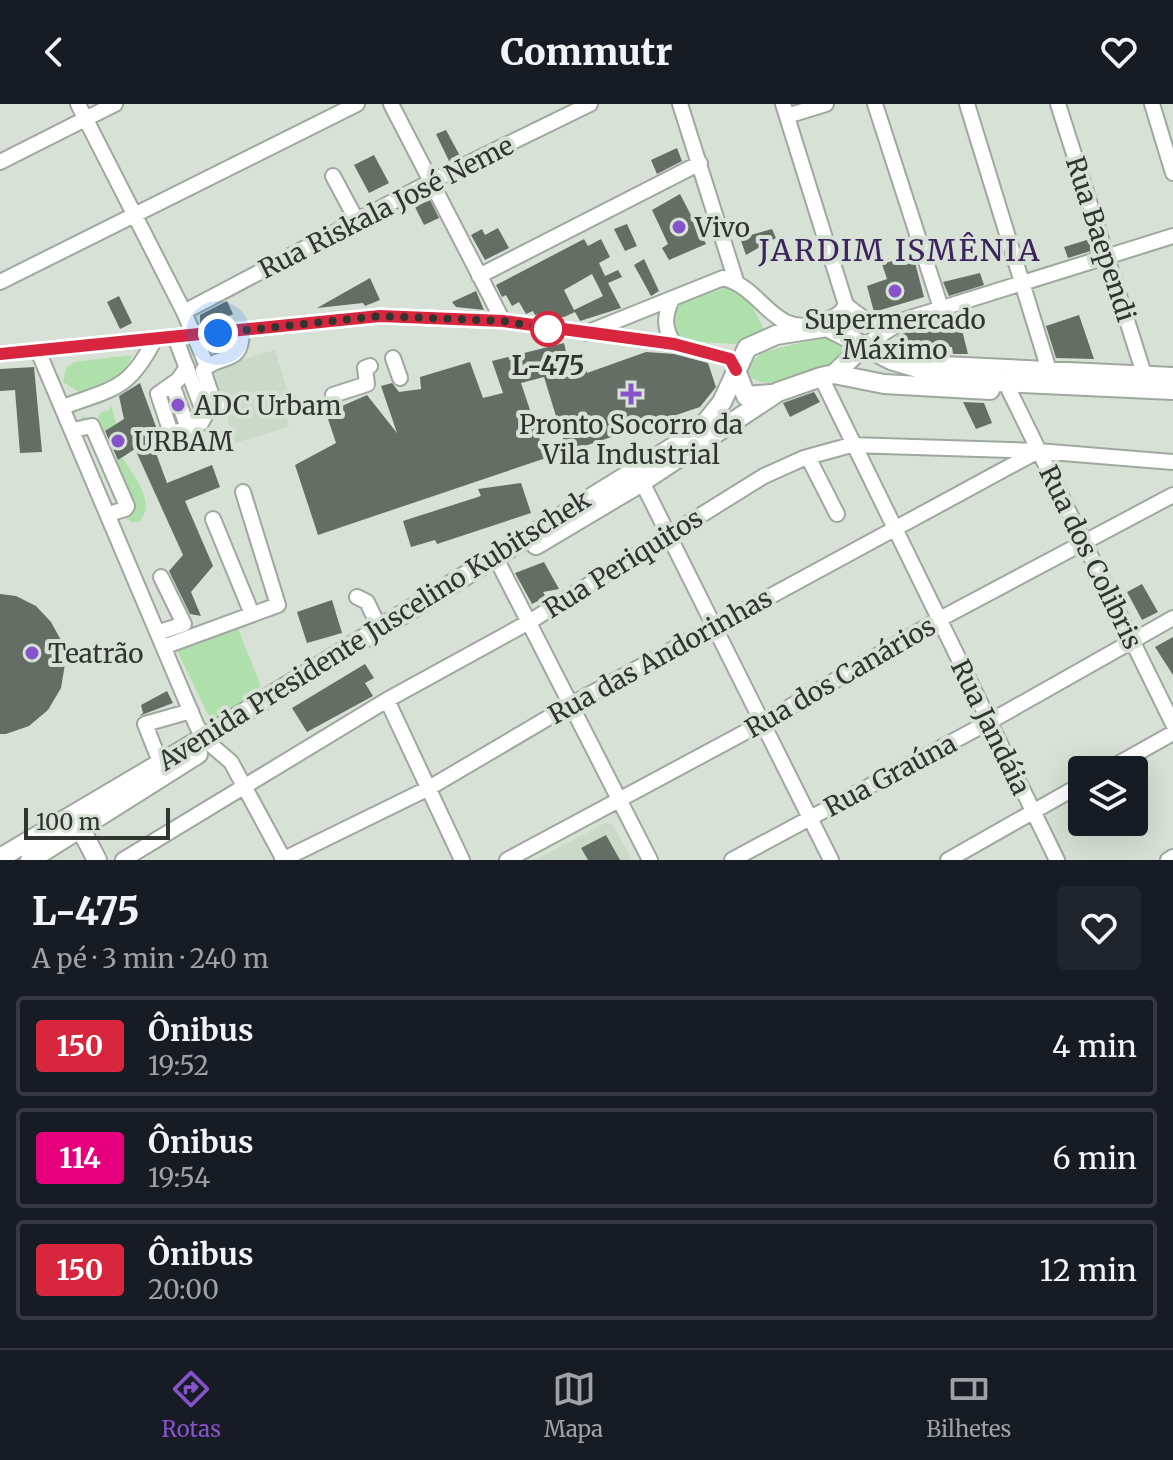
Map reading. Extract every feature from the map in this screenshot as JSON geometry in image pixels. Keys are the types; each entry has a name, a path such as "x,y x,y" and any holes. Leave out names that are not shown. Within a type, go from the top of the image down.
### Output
{"main road":[{"name":"Avenida Presidente Juscelino Kubitschek","path":"30,860 76,821 160,762 208,741 379,627 699,431 722,402 747,348 776,335 827,327 891,360 928,371 997,382 1173,390"},
{"path":"827,376 865,345"},
{"path":"736,370 746,396 778,392"},
{"name":"Avenida Presidente Juscelino Kubitschek","path":"0,858 76,821 642,482 778,392 827,376"},
{"path":"827,376 884,384 1173,400"},
{"path":"76,821 97,860"}],"street":[{"path":"78,104 184,312 207,366"},
{"path":"0,162 115,104"},
{"path":"0,282 357,104"},
{"path":"391,104 503,321"},
{"name":"Rua Riskala José Neme","path":"184,312 430,182 590,104"},
{"path":"680,104 727,255 730,280 774,315 804,329 836,317 846,305"},
{"path":"826,104 785,110 846,305 867,322 881,325 942,311 1173,236"},
{"path":"875,104 942,311"},
{"path":"967,104 1048,367"},
{"name":"Rua Baependi","path":"1058,104 1144,374"},
{"path":"1152,104 1173,173"},
{"path":"479,276 700,163"},
{"path":"333,176 357,221"},
{"path":"582,334 730,280"},
{"path":"671,301 666,330 674,344"},
{"path":"621,338 628,315"},
{"path":"0,354 380,316 503,321 674,344 730,359 736,370"},
{"path":"865,345 904,320"},
{"path":"225,405 215,405 203,375 207,366 235,356 241,347 242,330"},
{"path":"175,337 187,367 205,416 201,423 188,428 172,384 187,367"},
{"path":"63,407 121,386 139,371 155,339"},
{"path":"38,351 191,711 208,741 231,762 283,860"},
{"path":"393,358 400,378"},
{"path":"891,360 1173,375"},
{"path":"333,395 367,384 365,368 370,366"},
{"name":"Rua Jandáia","path":"827,376 851,445 1057,860"},
{"name":"Rua dos Colibris","path":"1009,390 1173,724"},
{"name":"Rua Periquitos","path":"123,860 387,700 529,622 764,476 808,457 851,445 1038,451 1173,462"},
{"name":"Rua das Andorinhas","path":"283,860 429,788 570,705 1038,451"},
{"path":"808,457 837,514"},
{"path":"642,482 831,860"},
{"path":"163,639 186,630 252,614 280,602 243,492"},
{"name":"Rua dos Canários","path":"507,860 764,722 938,620 1173,495"},
{"path":"213,519 252,614"},
{"path":"500,566 650,860"},
{"path":"161,577 186,630"},
{"path":"359,603 379,627"},
{"name":"Rua Graúna","path":"732,860 989,722 1173,618"},
{"path":"387,700 462,860"},
{"path":"160,762 145,724 191,711"},
{"path":"1132,756 1173,733"},
{"path":"948,860 1068,792"},
{"path":"1168,860 1173,857"}],"shaded area":[{"path":"275,350 288,393 279,395 289,427 235,443 225,412 234,409 230,395 216,399 208,370"},
{"path":"607,822 613,825 632,860 535,860"}],"green space":[{"path":"730,286 750,302 766,333 735,344 678,341 668,322 681,303"},
{"path":"820,338 834,338 843,349 838,361 819,373 789,382 773,383 750,377 744,368 763,352"},
{"path":"132,355 123,378 81,393 63,382 66,368 74,362"},
{"path":"111,405 117,426 101,432 113,462 123,458 142,490 146,506 139,522 131,522 120,514 81,416 97,420 101,412 108,411"},
{"path":"236,624 261,686 212,723 176,648"}],"building":[{"path":"446,130 460,156 449,161 436,134"},
{"path":"677,148 682,161 657,174 651,160"},
{"path":"374,155 389,183 369,193 354,165"},
{"name":"Vivo","path":"680,194 706,244 669,260 662,248 668,244 652,210"},
{"path":"430,200 439,218 424,225 415,207"},
{"path":"627,224 637,246 625,251 614,229"},
{"path":"498,228 509,248 485,260 471,235 482,229 485,235"},
{"path":"772,229 776,238 746,255 740,238"},
{"path":"584,239 588,246 601,239 610,257 599,263 605,276 618,270 622,277 608,283 621,308 580,321 574,310 564,317 554,318 552,312 535,315 533,311 526,314 519,302 512,306 506,295 502,297 496,285","holes":["592,274 603,296 574,310 564,290"]},
{"path":"1090,239 1094,250 1068,258 1064,247"},
{"name":"Supermercado Máximo","path":"913,255 924,297 874,312 867,286 887,279 882,264"},
{"path":"644,259 659,291 651,296 634,265"},
{"path":"980,273 984,285 949,296 943,282"},
{"path":"370,278 380,300 365,306 363,303 317,308"},
{"path":"476,291 484,310 456,307 452,302"},
{"path":"119,296 132,323 120,329 107,302"},
{"path":"227,301 233,314 223,319 224,322 200,324 200,315"},
{"path":"958,314 968,354 953,354 952,347 898,347 897,336"},
{"path":"1079,315 1094,359 1056,358 1046,326"},
{"path":"564,343 570,368 585,364 587,373 646,352 674,354 708,363 716,387 700,407 567,452 544,377 521,383 546,458 318,535 295,465 336,443 326,413 367,395 397,433 381,386 392,383 399,392 421,389 420,377 470,362 483,398 503,393 492,361"},
{"path":"34,367 42,452 20,453 15,390 0,391 0,369"},
{"path":"140,383 162,443 153,445 167,483 212,465 220,487 185,501 213,566 191,592 201,616 190,614 169,571 183,555 135,449 118,460 105,431 124,419 119,396"},
{"path":"814,392 820,402 790,417 783,403"},
{"path":"963,402 984,403 992,423 976,429"},
{"path":"521,483 531,513 437,544 435,540 411,547 403,521 481,496 478,489"},
{"path":"544,562 559,589 543,592 546,597 532,604 515,573"},
{"path":"1142,584 1158,612 1142,620 1127,592"},
{"name":"Teatrão","path":"0,594 16,596 36,606 51,622 62,642 65,664 61,688 48,710 29,726 6,734 0,734"},
{"path":"332,600 342,633 307,643 297,612"},
{"path":"1173,637 1173,675 1155,647"},
{"path":"365,664 374,678 365,683 373,696 307,732 292,708"},
{"path":"167,691 173,703 139,716 143,713 141,705"},
{"path":"606,835 620,860 588,860 581,848"}],"bus line":[{"name":"150","path":"0,354 380,316 429,317 503,321 674,344 710,351 730,359 736,370"}],"place":[{"name":"Vivo","path":"679,227"},
{"name":"Supermercado Máximo","path":"895,291"},
{"name":"L-475","path":"548,329"},
{"name":"Pronto Socorro da Vila Industrial","path":"631,394"},
{"name":"ADC Urbam","path":"178,405"},
{"name":"URBAM","path":"118,441"},
{"name":"Teatrão","path":"32,653"}],"district":[{"name":"JARDIM ISMÊNIA","path":"900,250"}],"route":[{"path":"218,333 380,316 503,321 556,330 548,329"}]}
